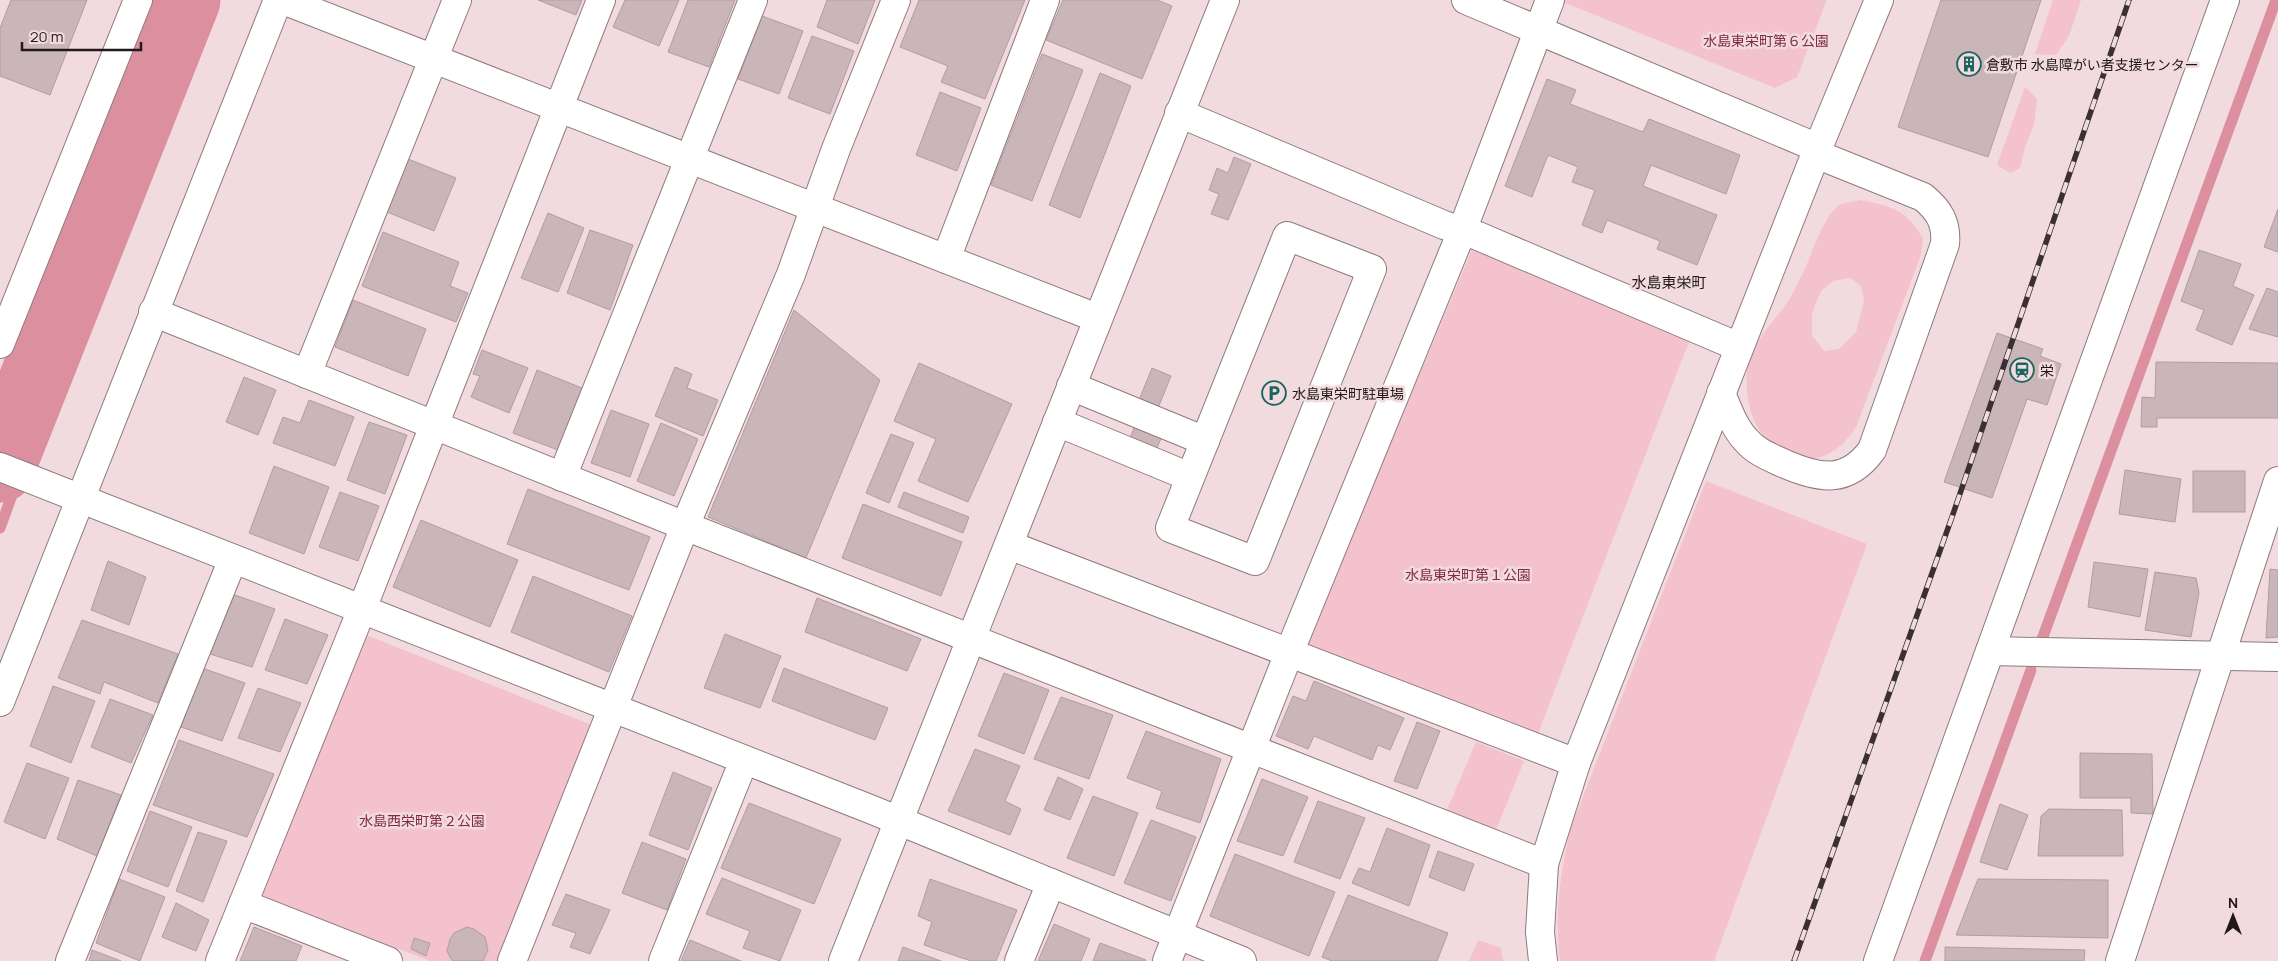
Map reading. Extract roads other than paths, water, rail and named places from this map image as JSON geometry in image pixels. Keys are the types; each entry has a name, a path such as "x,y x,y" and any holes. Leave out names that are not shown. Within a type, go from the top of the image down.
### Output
{"street":[{"path":"0,344 138,0"},
{"path":"0,702 278,0"},
{"path":"283,0 1097,318"},
{"path":"307,374 457,0"},
{"path":"220,961 362,609 601,0"},
{"path":"562,477 753,0"},
{"path":"512,961 684,526 791,274 814,207 896,0"},
{"path":"946,259 1045,0"},
{"path":"843,961 1225,0"},
{"path":"1466,0 1923,197 1935,207 1942,218 1946,231 1945,244 1872,450 1862,463 1846,472 1830,477 1806,473 1762,454 1747,442 1736,428 1721,393"},
{"path":"1167,961 1289,654 1462,231 1550,0"},
{"path":"1542,961 1540,924 1544,864 1576,762 1739,347 1879,0"},
{"path":"1878,961 2225,0"},
{"path":"1179,113 1444,225 1478,236 1739,347"},
{"path":"1287,236 1372,269 1255,562 1170,528 1190,477 1287,236"},
{"path":"153,312 684,526 1252,747 1544,864"},
{"path":"1071,386 1205,441"},
{"path":"1057,422 1190,477"},
{"path":"0,467 899,820 1242,961"},
{"path":"2120,961 2278,481"},
{"path":"1009,545 1289,654 1576,762"},
{"path":"70,961 233,559"},
{"path":"1990,652 2016,654 2278,657"},
{"path":"663,961 744,760"},
{"path":"1019,961 1051,883"},
{"path":"243,904 388,961"}],"waterway":[{"path":"0,467 185,0"},
{"path":"0,528 32,440 208,0"},
{"path":"2041,642 2276,0"},
{"path":"1925,961 2031,670"}],"railway":[{"path":"1794,961 1952,517 2129,0"}],"place":[{"name":"倉敷市 水島障がい者支援センター","path":"1969,64"},
{"name":"栄","path":"2022,370"},
{"name":"水島東栄町駐車場","path":"1274,393"}],"district":[{"name":"水島東栄町","path":"1669,282"}],"park label":[{"name":"水島東栄町第６公園","path":"1766,40"},
{"name":"水島東栄町第１公園","path":"1468,574"},
{"name":"水島西栄町第２公園","path":"422,820"}]}
